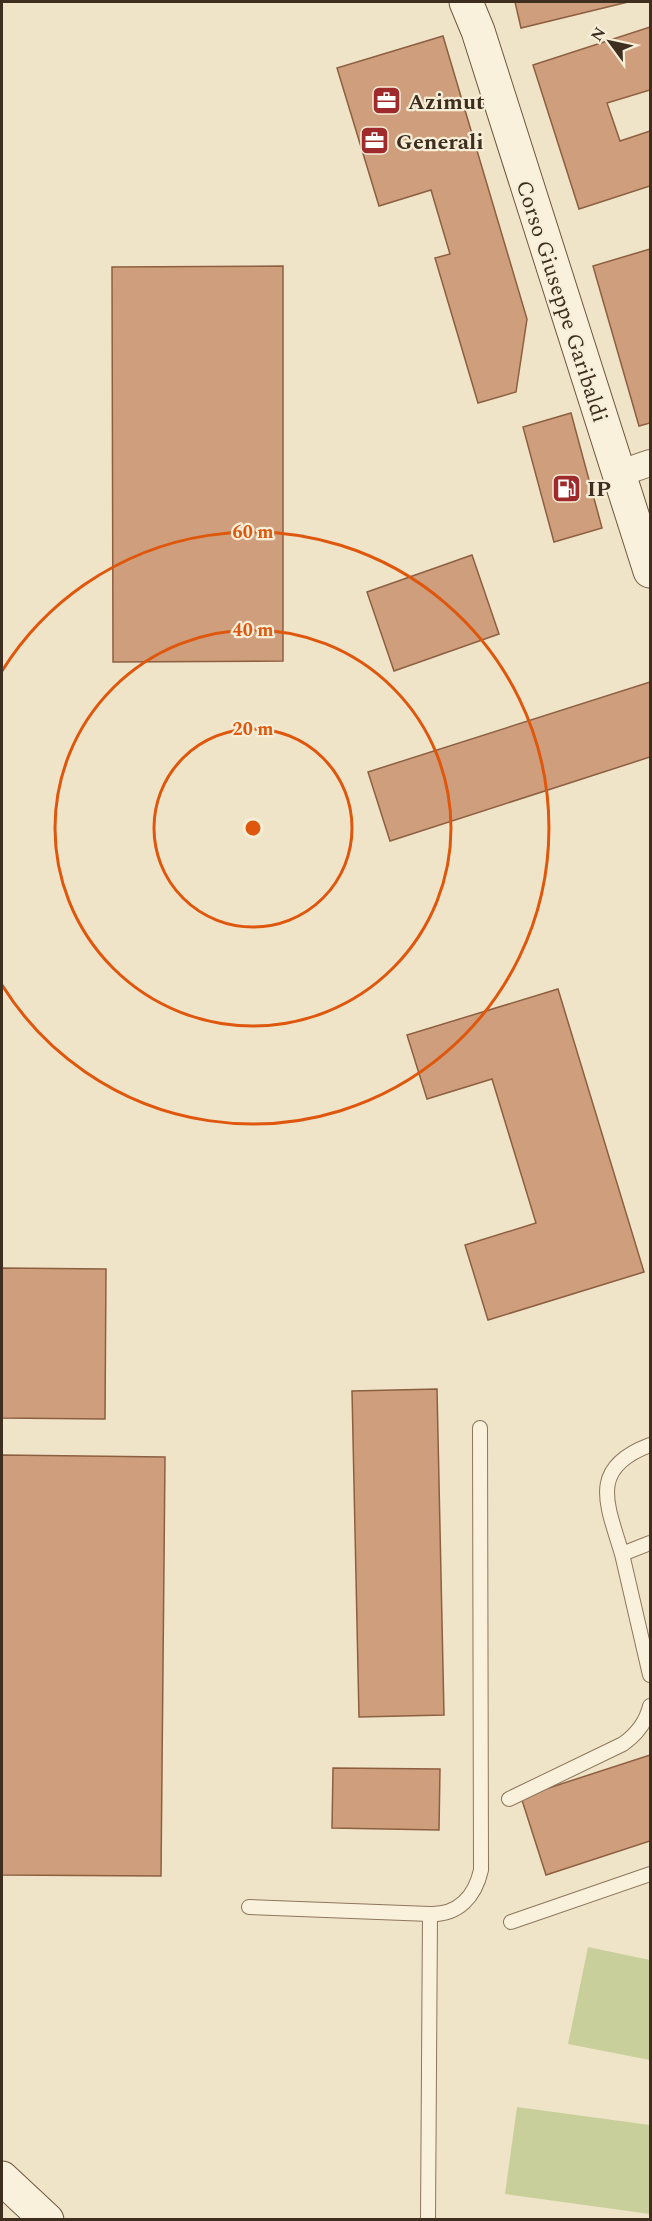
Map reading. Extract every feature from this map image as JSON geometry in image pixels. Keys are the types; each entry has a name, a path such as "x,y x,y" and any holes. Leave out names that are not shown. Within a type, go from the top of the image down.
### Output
{"main road":[{"name":"Corso Giuseppe Garibaldi","path":"473,11 618,474 651,571"},
{"path":"2,2178 46,2219"}],"street":[{"path":"618,474 651,463"}],"lane":[{"path":"249,1906 430,1914 449,1912 469,1899 479,1881 481,1870 480,1428"},
{"path":"651,1445 627,1456 610,1475 606,1497 651,1675"},
{"path":"622,1554 651,1543"},
{"path":"509,1799 623,1744 642,1726 651,1706"},
{"path":"511,1922 651,1874"},
{"path":"428,2220 430,1914"}],"green space":[{"path":"588,1947 650,1960 650,2060 568,2044"},
{"path":"517,2107 650,2125 650,2214 505,2194"}],"building":[{"path":"515,2 628,2 521,28"},
{"path":"650,27 650,90 607,103 620,141 650,131 650,186 579,209 533,65"},
{"path":"443,36 527,319 516,392 478,403 435,258 450,254 431,190 379,206 337,68"},
{"path":"650,249 650,423 639,426 593,266"},
{"path":"283,266 283,661 113,662 112,267"},
{"path":"571,413 602,528 554,542 523,427"},
{"path":"472,555 499,634 394,671 367,592"},
{"path":"650,682 650,757 390,841 368,772"},
{"path":"558,989 644,1272 488,1320 465,1245 536,1223 492,1079 427,1099 407,1035"},
{"path":"2,1268 106,1269 105,1419 2,1418"},
{"path":"437,1389 444,1715 359,1717 352,1391"},
{"path":"2,1455 165,1457 161,1876 2,1875"},
{"path":"650,1755 650,1841 546,1875 521,1797"},
{"path":"333,1768 440,1769 439,1830 332,1828"}],"place":[{"name":"Azimut","path":"387,101"},
{"name":"Generali","path":"375,141"},
{"name":"IP","path":"566,488"}]}
